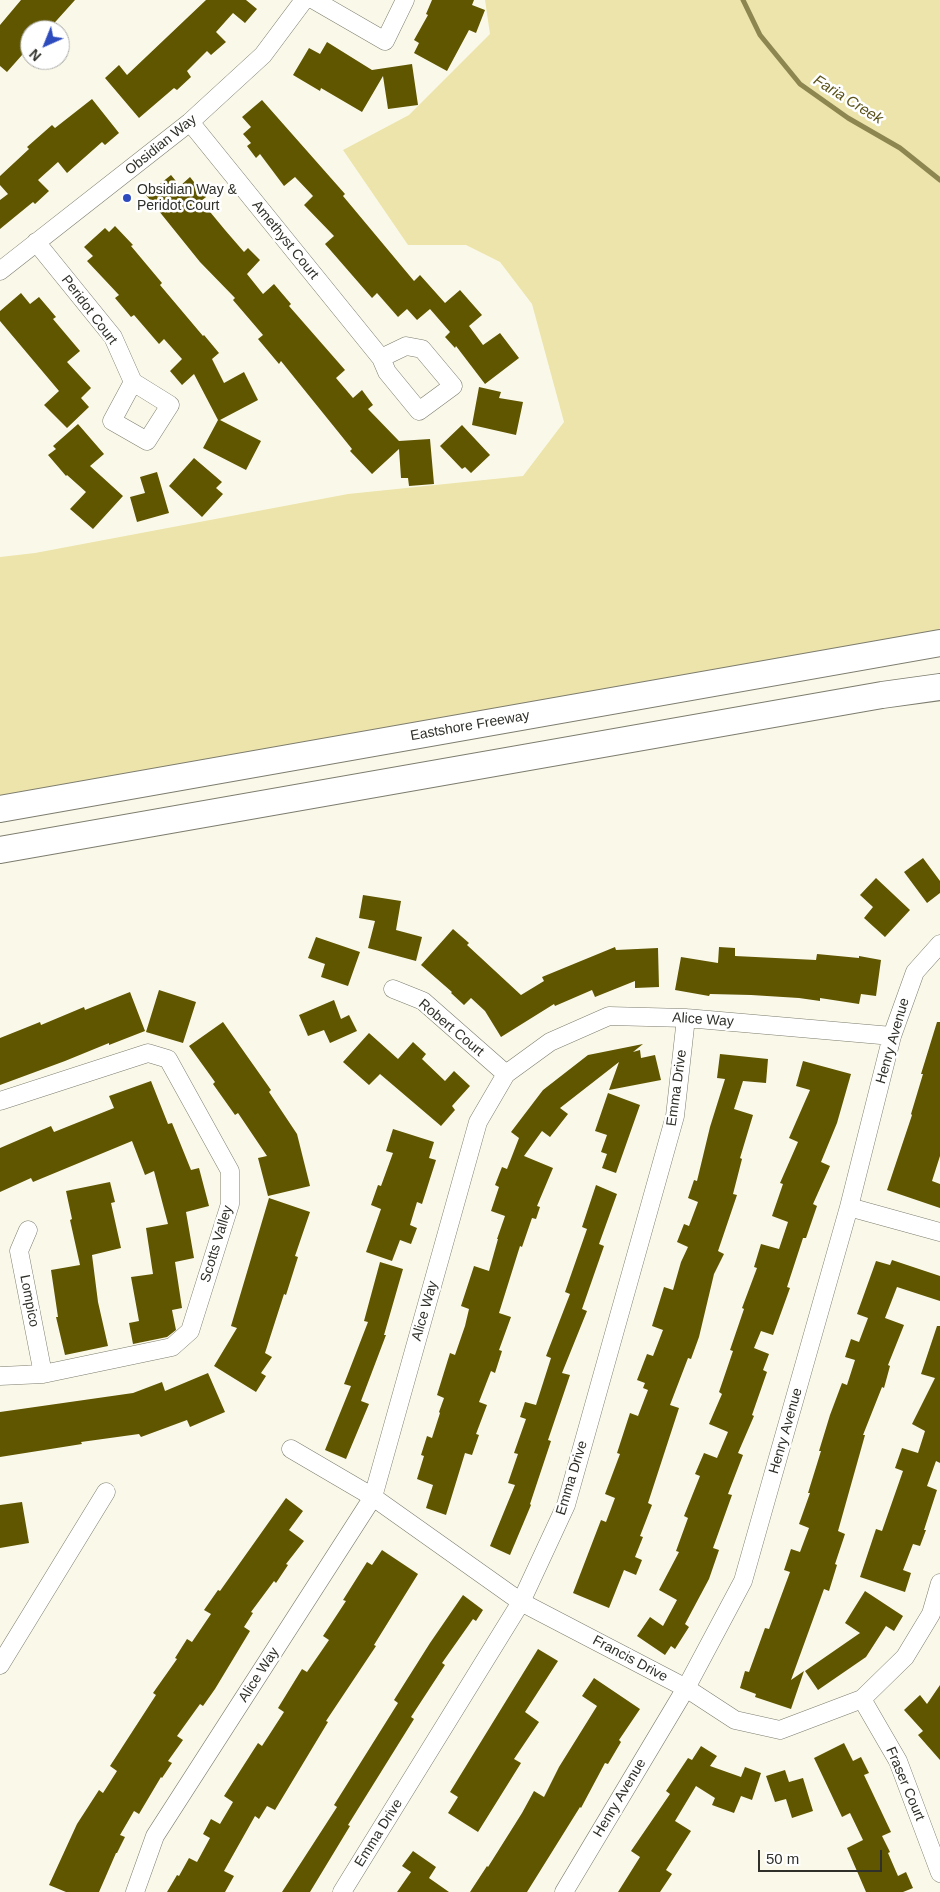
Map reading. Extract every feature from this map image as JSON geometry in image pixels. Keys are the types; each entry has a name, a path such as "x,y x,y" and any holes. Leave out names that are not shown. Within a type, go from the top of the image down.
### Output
{"highway":[{"name":"Eastshore Freeway","path":"0,809 940,643"},
{"path":"0,850 882,695 940,687"}],"street":[{"name":"Obsidian Way","path":"0,271 190,122 263,55 304,0"},
{"path":"314,0 385,40 405,0"},
{"name":"Amethyst Court","path":"190,122 381,358"},
{"name":"Peridot Court","path":"36,242 113,338 132,382"},
{"name":"Henry Avenue","path":"564,1892 686,1688 743,1581 850,1207 892,1036 915,972 940,944"},
{"name":"Robert Court","path":"393,989 423,1001 506,1074"},
{"name":"Alice Way","path":"135,1892 155,1836 374,1497 478,1122 506,1074 550,1042 608,1016 686,1018 892,1036"},
{"name":"Emma Drive","path":"342,1892 521,1602 566,1505 675,1116 686,1018"},
{"name":"Scotts Valley","path":"0,1101 148,1053 168,1059 230,1170 230,1204 190,1331 172,1347 43,1374 0,1376"},
{"path":"850,1207 940,1232"},
{"name":"Lompico","path":"28,1230 19,1250 43,1374"},
{"name":"Francis Drive","path":"291,1449 374,1497 521,1602 686,1688 735,1720 780,1730 862,1699 905,1657 932,1614 940,1583"},
{"path":"0,1665 106,1492"},
{"name":"Fraser Court","path":"862,1699 898,1761 940,1873"}],"shaded area":[{"path":"485,0 940,0 940,643 0,809 0,557 35,553 348,494 523,476 564,422 532,304 500,262 466,245 408,245 343,150 409,115 490,34"}],"building":[{"path":"21,0 75,0 57,20 20,20 20,57 7,72 0,66 0,25"},
{"path":"206,0 246,0 257,9 245,23 233,13 216,32 226,42 211,55 207,51 187,71 191,77 177,90 174,88 139,118 105,78 119,65 127,75"},
{"path":"432,0 474,0 472,5 485,10 476,33 469,30 447,71 414,53 419,43 414,40 428,15 426,14"},
{"path":"327,42 372,70 412,64 418,105 388,109 383,76 362,112 321,88 320,91 293,75 309,48 320,54"},
{"path":"92,99 119,133 105,145 102,142 67,173 58,162 38,180 49,191 35,204 33,202 0,229 0,200 8,194 0,185 0,176 29,149 27,147 52,125 55,128"},
{"path":"262,100 345,194 343,196 414,281 420,275 445,303 460,290 482,315 469,326 483,345 500,333 519,358 485,384 456,346 455,348 445,337 450,332 430,309 417,320 407,309 398,317 377,293 372,298 325,244 334,236 304,205 313,196 295,177 284,186 260,154 256,158 247,146 251,143 243,134 251,127 242,117"},
{"path":"171,175 180,186 190,177 206,197 201,201 225,230 244,252 248,248 260,260 247,274 263,294 274,284 291,304 289,306 345,370 336,378 353,398 362,390 373,405 368,409 399,441 430,439 434,484 409,486 408,478 401,478 399,449 372,474 350,451 352,449 281,361 279,364 258,339 263,335 233,300 235,298 200,262 146,195"},
{"path":"115,226 133,245 131,246 162,283 160,285 219,353 212,359 224,383 244,372 258,400 220,420 261,441 246,470 203,448 218,420 194,374 182,385 170,371 182,359 164,339 159,344 134,315 131,317 115,298 119,295 87,261 93,256 84,247 105,228 109,232"},
{"path":"21,293 30,304 39,297 56,317 53,319 80,351 67,362 91,388 81,398 89,407 67,428 44,405 59,391 0,321 0,311"},
{"path":"479,387 501,392 499,398 523,402 516,435 472,425"},
{"path":"78,424 104,454 90,466 123,496 93,529 70,509 86,492 66,476 48,455 56,449 53,446"},
{"path":"462,425 490,455 471,473 465,467 462,469 440,446"},
{"path":"194,458 222,482 216,488 223,494 202,517 169,486"},
{"path":"157,472 169,513 137,522 130,497 145,493 140,477"},
{"path":"923,858 940,881 940,893 927,903 904,872"},
{"path":"876,878 910,910 885,937 864,918 873,907 860,895"},
{"path":"363,895 401,901 396,930 422,937 416,961 368,948 375,921 359,918"},
{"path":"453,929 469,943 467,945 521,995 544,981 542,977 615,947 616,950 658,948 659,987 635,988 635,981 595,997 592,990 555,1006 554,1004 501,1037 485,1011 471,998 464,1005 421,965"},
{"path":"316,937 360,952 348,986 321,977 325,964 308,958"},
{"path":"719,947 735,948 735,956 816,960 817,954 859,958 859,956 881,960 876,996 861,994 859,1004 820,998 820,1001 751,995 710,994 709,996 675,990 681,957 718,963"},
{"path":"159,990 196,1002 183,1043 146,1032"},
{"path":"130,992 145,1031 0,1085 0,1038 40,1022 41,1025 84,1007 85,1010"},
{"path":"334,1000 341,1019 349,1015 357,1031 330,1043 324,1030 308,1036 299,1015"},
{"path":"223,1022 271,1090 269,1092 297,1134 310,1186 268,1196 258,1158 267,1156 238,1113 235,1115 213,1084 215,1082 189,1046"},
{"path":"937,1022 940,1022 940,1156 932,1181 940,1184 940,1208 887,1190 912,1115 923,1074 921,1074"},
{"path":"369,1033 398,1059 413,1042 426,1054 422,1059 445,1081 454,1071 470,1086 452,1106 455,1110 441,1126 380,1074 369,1085 343,1062"},
{"path":"643,1044 633,1052 640,1050 641,1058 655,1055 661,1080 609,1090 619,1062 560,1108 568,1114 550,1137 542,1131 524,1156 553,1168 537,1206 540,1207 536,1219 532,1218 522,1247 520,1246 499,1313 511,1317 499,1350 502,1351 495,1373 491,1371 479,1402 487,1405 476,1434 479,1435 472,1455 465,1453 446,1515 426,1508 433,1485 417,1479 424,1456 421,1455 427,1436 432,1438 440,1413 444,1398 437,1395 450,1353 455,1355 465,1326 469,1309 461,1306 474,1266 489,1271 505,1216 491,1211 499,1187 495,1185 502,1167 507,1169 519,1138 511,1132 543,1090 588,1055"},
{"path":"720,1054 768,1059 766,1083 743,1081 734,1109 753,1115 740,1158 742,1159 733,1194 737,1195 718,1251 724,1254 714,1274 699,1337 691,1359 688,1358 670,1405 679,1408 648,1503 652,1505 640,1536 643,1537 635,1557 642,1560 636,1575 624,1570 609,1608 573,1593 601,1520 606,1522 615,1498 605,1494 620,1454 617,1453 630,1413 638,1416 648,1390 643,1388 645,1383 637,1380 647,1354 653,1356 663,1330 652,1326 664,1287 673,1290 681,1262 688,1247 677,1242 684,1224 689,1226 698,1202 688,1198 694,1180 697,1181 710,1127 725,1079 717,1078"},
{"path":"803,1061 851,1074 837,1123 821,1162 830,1166 813,1204 817,1206 806,1238 803,1238 787,1287 790,1288 773,1335 761,1331 754,1348 769,1354 763,1370 767,1372 752,1415 754,1416 738,1453 743,1455 728,1494 732,1495 713,1548 719,1550 709,1579 685,1624 689,1627 675,1649 671,1646 665,1655 637,1636 650,1617 663,1626 677,1600 659,1590 679,1552 676,1551 688,1518 684,1516 700,1476 695,1474 704,1453 717,1458 728,1432 709,1424 722,1394 719,1392 733,1351 730,1350 744,1309 742,1308 757,1268 754,1267 761,1244 779,1249 788,1222 772,1216 783,1184 780,1183 798,1142 789,1138 810,1090 796,1086"},
{"path":"151,1081 168,1124 172,1123 191,1170 199,1168 209,1206 186,1212 194,1258 175,1262 182,1308 172,1310 176,1330 167,1337 133,1344 129,1323 139,1321 131,1277 153,1274 146,1228 168,1224 154,1171 145,1175 132,1141 33,1182 31,1178 0,1192 0,1148 51,1126 54,1132 114,1108 109,1096"},
{"path":"608,1093 640,1105 616,1173 602,1168 607,1154 601,1152 607,1135 595,1131"},
{"path":"393,1129 434,1142 429,1158 436,1160 422,1204 417,1202 410,1225 417,1228 411,1244 400,1240 392,1261 366,1252 381,1209 371,1205 378,1185 381,1186 393,1153 386,1151"},
{"path":"110,1182 115,1202 111,1203 121,1248 92,1255 98,1302 108,1346 65,1355 56,1317 58,1317 51,1270 80,1265 66,1191"},
{"path":"596,1185 617,1194 599,1244 604,1246 582,1309 587,1311 562,1373 570,1375 548,1440 551,1441 531,1505 510,1555 490,1546 515,1485 508,1483 518,1454 514,1453 526,1419 520,1417 525,1402 536,1405 551,1358 546,1356 570,1294 565,1292 587,1229 582,1227"},
{"path":"269,1198 310,1212 295,1256 298,1257 286,1295 284,1294 265,1353 272,1357 261,1373 266,1376 256,1392 214,1366 237,1328 231,1326"},
{"path":"892,1260 940,1276 940,1301 897,1287 885,1318 904,1325 888,1365 890,1366 884,1388 882,1387 863,1435 865,1435 838,1531 845,1534 835,1564 837,1565 829,1591 824,1589 791,1680 804,1671 791,1709 755,1697 756,1694 740,1688 745,1671 749,1672 765,1628 769,1629 790,1572 784,1570 791,1549 800,1552 809,1528 799,1524 810,1493 808,1493 830,1415 842,1383 847,1385 855,1360 845,1357 851,1339 859,1342 868,1318 857,1314 876,1261 890,1265"},
{"path":"380,1262 403,1269 384,1335 386,1335 361,1401 369,1404 346,1459 325,1450 351,1386 344,1384 368,1322 364,1321"},
{"path":"937,1326 940,1326 940,1463 936,1461 927,1486 937,1490 920,1546 913,1544 903,1570 911,1573 905,1592 860,1577 876,1529 882,1531 903,1471 895,1468 902,1448 918,1453 925,1431 912,1424 935,1378 921,1374"},
{"path":"208,1373 225,1412 190,1427 187,1420 141,1437 139,1434 81,1442 82,1444 0,1457 0,1412 133,1393 162,1382 165,1391"},
{"path":"286,1498 303,1511 289,1530 304,1541 286,1564 288,1565 276,1583 274,1581 251,1612 253,1613 244,1627 250,1631 215,1689 203,1706 200,1704 177,1736 183,1740 168,1761 172,1763 161,1777 139,1814 134,1811 120,1835 125,1837 99,1892 66,1892 49,1885 77,1824 99,1790 103,1793 117,1771 110,1766 156,1695 153,1693 177,1659 175,1658 187,1639 192,1642 211,1614 204,1610 218,1590 220,1591"},
{"path":"22,1502 29,1543 0,1548 0,1505"},
{"path":"382,1550 418,1574 374,1645 376,1646 326,1721 328,1722 275,1810 267,1806 259,1819 255,1816 224,1871 234,1876 225,1892 167,1892 189,1858 197,1862 210,1838 203,1834 211,1819 220,1824 233,1802 224,1796 258,1743 262,1746 284,1712 278,1708 302,1669 307,1672 329,1640 323,1636 346,1601 343,1600 367,1562 372,1565"},
{"path":"865,1591 903,1616 894,1631 886,1626 866,1657 818,1690 805,1671 860,1633 845,1623"},
{"path":"463,1595 483,1610 476,1621 473,1619 442,1663 445,1665 411,1717 414,1719 348,1825 350,1826 310,1892 282,1892 337,1807 334,1805 398,1703 394,1700"},
{"path":"538,1649 558,1661 525,1712 539,1722 514,1759 521,1763 478,1832 448,1813 458,1797 450,1792"},
{"path":"594,1678 640,1709 619,1740 621,1742 608,1764 605,1763 581,1808 527,1892 470,1892 488,1867 534,1791 544,1797 559,1767 597,1706 582,1696"},
{"path":"940,1685 940,1760 918,1735 923,1731 904,1710 920,1695 927,1704"},
{"path":"844,1743 853,1761 861,1757 869,1773 864,1775 891,1832 882,1836 890,1852 888,1853 898,1876 906,1872 913,1888 903,1892 866,1892 847,1848 863,1840 850,1813 842,1817 814,1758"},
{"path":"701,1746 717,1756 710,1766 741,1777 745,1767 761,1773 752,1800 741,1796 734,1813 712,1805 715,1798 696,1786 675,1821 691,1831 666,1870 672,1874 660,1892 618,1892 640,1857 631,1851 670,1794 666,1791 688,1758 692,1760"},
{"path":"785,1770 789,1782 803,1778 813,1811 792,1818 786,1799 775,1802 766,1776"},
{"path":"413,1851 436,1867 429,1878 449,1892 397,1892 411,1872 402,1866"}],"waterway":[{"name":"Faria Creek","path":"743,0 760,35 800,84 848,118 900,148 940,180"}],"place":[{"name":"Obsidian Way & Peridot Court","path":"127,198"}]}
